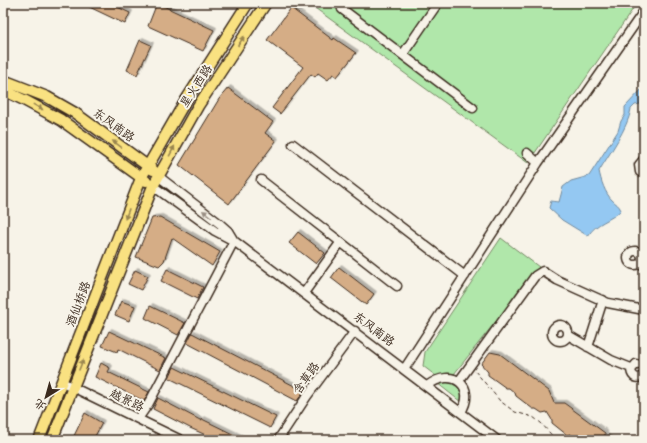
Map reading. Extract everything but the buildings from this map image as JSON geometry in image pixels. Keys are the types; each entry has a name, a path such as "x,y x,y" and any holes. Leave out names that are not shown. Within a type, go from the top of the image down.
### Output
{"main road":[{"name":"星火西路","path":"142,178 186,100 248,3"},
{"name":"星火西路","path":"153,186 198,106 266,3"},
{"name":"东风南路","path":"3,80 47,97 75,113 149,167 158,176"},
{"name":"东风南路","path":"3,90 61,120 153,186"},
{"name":"酒仙桥路","path":"38,440 142,178"},
{"path":"52,440 153,186"}],"street":[{"path":"403,54 438,3"},
{"path":"342,9 473,108"},
{"path":"405,368 538,164 644,11"},
{"path":"293,144 465,276"},
{"path":"527,153 538,164"},
{"path":"644,159 639,165 640,172 644,174"},
{"name":"东风南路","path":"158,176 219,223 228,231 234,241"},
{"path":"261,180 397,286"},
{"name":"东风南路","path":"153,186 215,231 234,241 405,368 497,440"},
{"path":"138,419 149,403 234,241"},
{"path":"304,293 340,243"},
{"path":"459,381 535,276 543,271 557,280 603,300 644,310"},
{"path":"588,348 603,300"},
{"name":"含草路","path":"278,440 307,396 355,331"},
{"path":"568,335 588,348 631,368"},
{"path":"631,368 636,364 644,366"},
{"path":"631,368 633,376 640,378 644,375"},
{"path":"427,386 436,379 447,376 459,381 464,387 466,399 466,404 461,412"},
{"name":"越景路","path":"62,382 181,440"}],"path":[{"path":"470,366 481,376 500,401 515,412 533,417 541,422 556,440"}],"green space":[{"path":"308,3 637,3 528,163"},
{"path":"501,238 539,267 454,374 436,376 423,366 425,352"},
{"path":"449,381 455,384 459,389 461,402 437,383"}],"water":[{"path":"644,87 644,95 640,104 635,105 631,109 622,132 599,171 607,194 621,210 591,231 588,236 562,220 549,208 551,201 559,202 563,187 571,181 589,176 618,131 621,121 625,115 625,107"}]}
